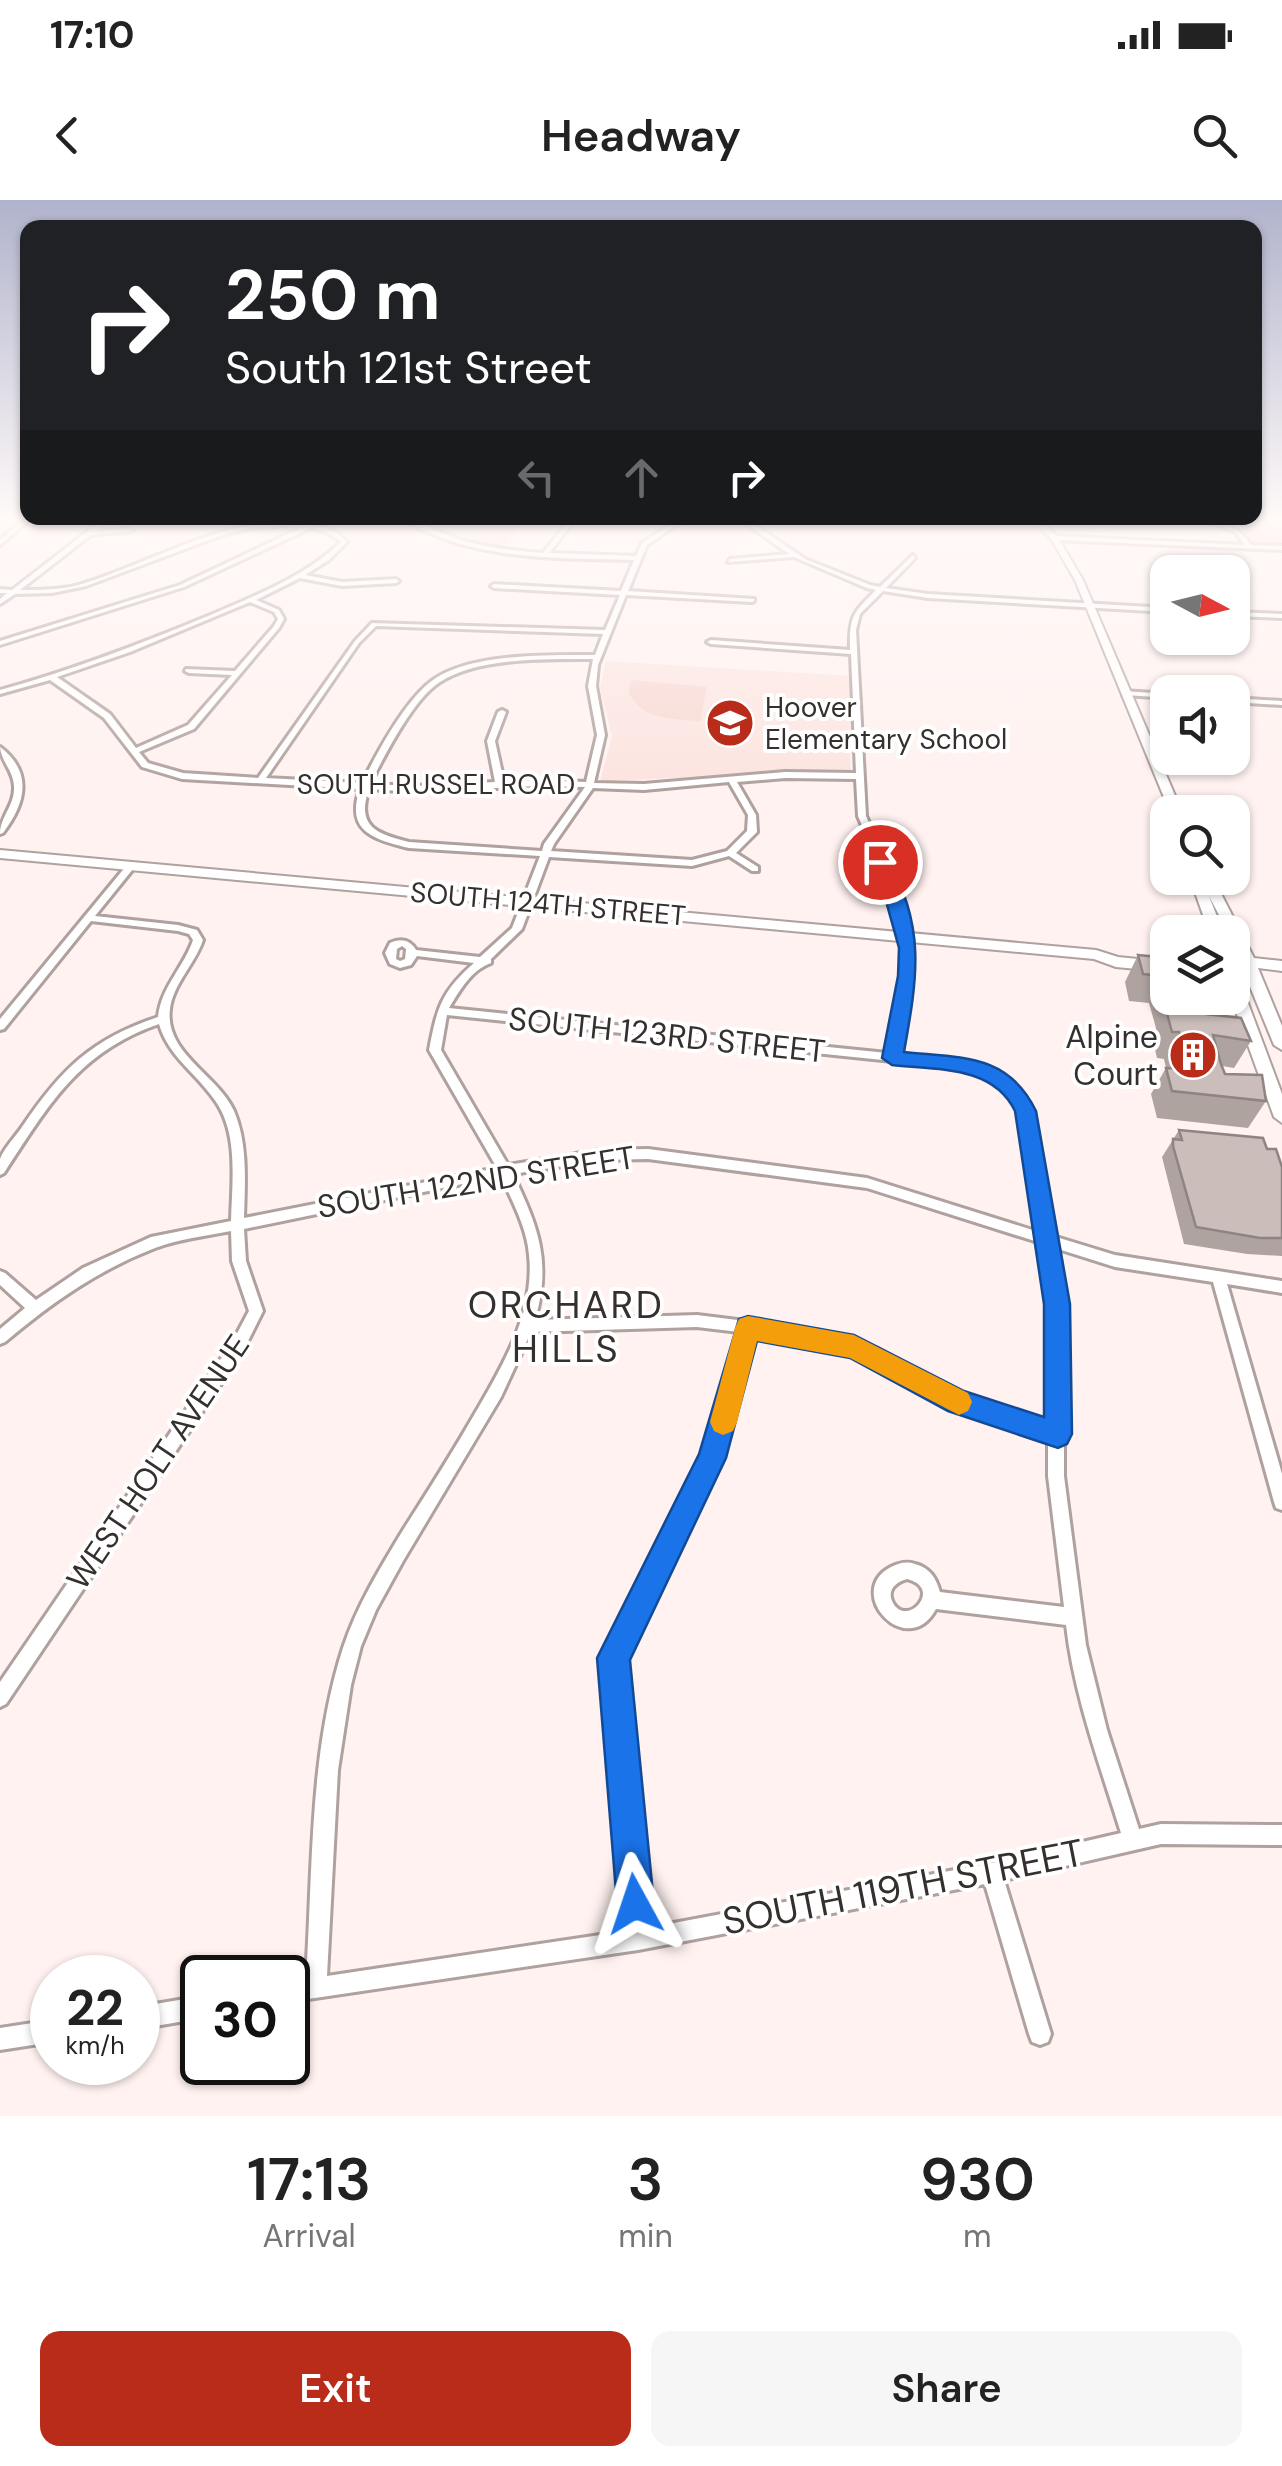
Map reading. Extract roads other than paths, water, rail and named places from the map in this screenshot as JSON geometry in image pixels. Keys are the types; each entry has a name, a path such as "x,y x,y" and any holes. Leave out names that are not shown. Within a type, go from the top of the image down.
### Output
{"main road":[{"path":"1089,609 1169,795"},
{"name":"SOUTH 124TH STREET","path":"0,854 1096,955 1150,956"},
{"name":"SOUTH 124TH STREET","path":"1096,955 1116,962 1150,965"},
{"path":"1250,966 1282,966"},
{"path":"1250,968 1282,978"},
{"path":"1250,977 1282,1045"},
{"path":"1246,1015 1282,1117"}],"street":[{"path":"0,643 107,609"},
{"path":"0,692 51,677 227,609"},
{"path":"133,752 191,728 280,618 273,609"},
{"path":"316,1986 333,1750 352,1646 372,1596 504,1377 528,1326 541,1279 536,1250 504,1171 435,1050 442,1011 460,982 518,929 546,853 590,785 602,735 592,686 597,657 617,609"},
{"path":"862,609 856,616 854,652 863,824 893,886 906,937 908,976 892,1058"},
{"path":"1250,615 1282,616"},
{"path":"260,781 357,642 379,622 608,632"},
{"path":"710,642 854,652"},
{"path":"597,657 508,660 450,675 416,697 364,787 358,803 360,817 372,831 390,840 668,864 704,862 745,843 753,825 732,780"},
{"path":"438,670 450,675"},
{"path":"188,671 238,673"},
{"name":"SOUTH RUSSEL ROAD","path":"51,677 108,716 144,765 165,773 364,787 674,786 785,775 859,776"},
{"path":"1126,693 1150,695"},
{"path":"1250,701 1282,703"},
{"path":"500,785 491,741 502,712"},
{"path":"0,750 17,772 20,792 0,831"},
{"path":"730,853 755,869"},
{"path":"0,1026 130,867"},
{"path":"0,1170 86,1053 119,1032 163,1019 168,998 194,956 198,940 193,932 87,918"},
{"path":"415,953 487,960"},
{"name":"SOUTH 123RD STREET","path":"442,1011 980,1067 1016,1090 1026,1111 1048,1242 1059,1340 1056,1476 1073,1617 1098,1730 1133,1840"},
{"name":"WEST HOLT AVENUE","path":"0,1698 238,1346 256,1312 241,1272 239,1153 226,1108 169,1038 163,1019"},
{"name":"SOUTH 122ND STREET","path":"0,1338 34,1308 88,1272 156,1241 600,1155 648,1154 867,1182 1048,1242 1163,1272 1282,1286"},
{"path":"0,1277 34,1308"},
{"path":"1219,1280 1282,1502"},
{"path":"528,1326 696,1321 854,1347 958,1402 1058,1434"},
{"path":"638,1940 613,1658 712,1458 748,1328"},
{"path":"932,1600 1073,1617"},
{"name":"SOUTH 119TH STREET","path":"310,1987 638,1940 992,1873 1133,1840 1212,1831 1282,1834"},
{"path":"992,1873 1040,2034"},
{"path":"0,2039 30,2034"}],"place":[{"name":"Hoover Elementary School","path":"730,723"},
{"name":"Alpine Court","path":"1193,1055"}],"district":[{"name":"ORCHARD HILLS","path":"566,1327"}]}
